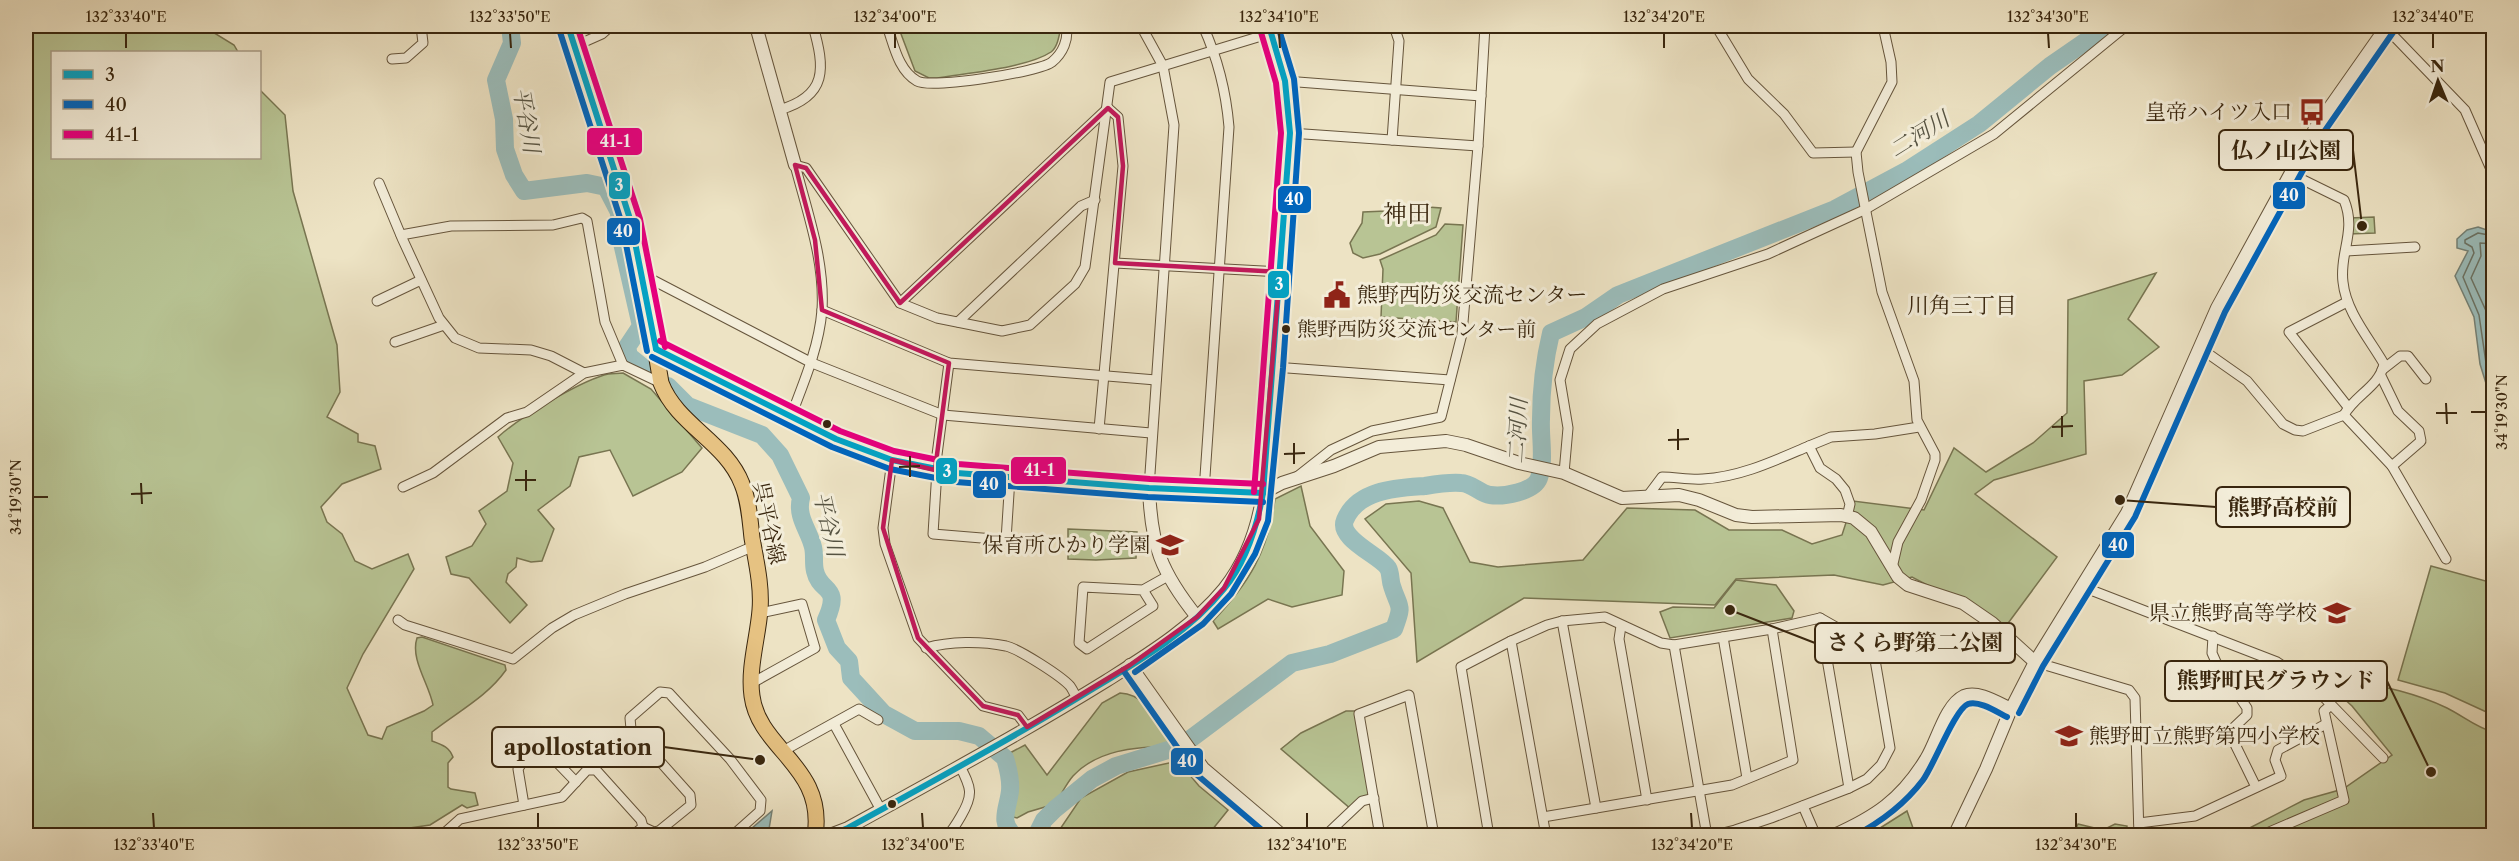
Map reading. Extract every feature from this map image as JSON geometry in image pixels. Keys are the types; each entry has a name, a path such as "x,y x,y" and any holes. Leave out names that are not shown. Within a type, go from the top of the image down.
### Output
{"main road":[{"name":"呉平谷線","path":"568,26 631,222 643,275 661,383 666,398 726,458 742,483 760,590 752,696 758,715 810,787 817,820 815,836"}],"street":[{"path":"392,59 406,58 423,43 421,26"},
{"path":"575,46 602,34 611,26"},
{"path":"756,26 815,240 822,310 812,363 791,416"},
{"path":"779,110 803,102 813,91 821,74 821,54 813,26"},
{"path":"887,26 903,69 919,82 940,84 979,79 1051,63 1061,52 1068,36 1066,26"},
{"path":"1141,26 1163,66 1174,124 1166,266 1151,433 1149,488 1153,541 1175,591 1197,617"},
{"path":"1203,26 1214,50 1227,96 1229,127 1204,491"},
{"path":"795,165 806,168 900,303 938,318 1002,331 1030,325 1075,284 1085,267 1110,82 1285,26"},
{"path":"1392,140 1399,41 1394,26"},
{"path":"1296,478 1331,450 1372,431 1441,417 1462,334 1478,146 1485,26"},
{"path":"1716,26 1748,79 1784,114 1813,153 1856,152"},
{"path":"1883,26 1891,62 1892,82 1856,152 1858,172 1882,292 1914,381 1919,427 1932,448 1935,460 1921,500 1898,542 1892,568"},
{"path":"1559,471 1568,428 1560,380 1562,370 1569,349 1597,324 1663,289 1768,254 1864,207 1994,134 2126,26"},
{"path":"1954,836 2011,709 2036,662 2127,513 2217,308 2316,127 2387,27 2465,110 2493,171"},
{"path":"831,835 848,828 986,752 1130,665 1197,617 1224,588 1247,550 1259,519 1263,493 1290,133 1285,81 1270,29"},
{"path":"1285,81 1480,96"},
{"path":"1099,429 1123,166 1118,117 1108,108"},
{"path":"900,303 1108,108"},
{"path":"1290,133 1478,146"},
{"path":"2291,174 2344,200 2349,213 2342,279 2347,302 2384,364 2382,373 2398,411 2419,432 2421,441 2392,466"},
{"path":"380,183 400,235 439,318 455,338 478,348 531,350 551,356 584,373"},
{"path":"958,322 1081,206 1095,200"},
{"path":"400,235 451,226 553,225 582,219 587,221 605,322 623,365"},
{"path":"2346,251 2415,247"},
{"path":"1115,263 1280,272"},
{"path":"643,275 812,363 943,415 1151,433"},
{"path":"376,301 421,280"},
{"path":"2347,302 2289,332 2346,411 2392,466 2446,559"},
{"path":"822,310 949,363 1156,380"},
{"path":"395,342 444,325"},
{"path":"2200,348 2247,381 2283,424 2295,430 2303,431 2346,411 2400,356 2408,356 2426,379"},
{"path":"656,349 836,439 892,460 936,470 1149,488 1263,493 1379,447 1446,441 1466,445 1519,463 1559,471 1622,498 1679,495 1690,497 1721,510 1752,517 1854,518 1871,532 1898,577 1908,585 1963,603 1992,623 2036,662 2129,690 2135,698 2139,836"},
{"path":"949,363 936,470 933,534 1006,540 1010,478"},
{"path":"403,487 432,473 507,418 527,412 584,373 623,365 661,383"},
{"path":"1274,367 1450,380"},
{"path":"1647,497 1662,477 1689,480 1720,477 1773,464 1831,437 1875,434 1919,427"},
{"path":"1809,446 1820,468 1836,479 1845,490 1850,504 1846,517"},
{"path":"892,460 883,528 885,544 910,622 918,638 983,706 1018,715 1027,727"},
{"path":"399,620 405,625 513,659 552,628 574,615 636,590 705,567 754,546"},
{"path":"1143,590 1153,606 1087,649 1079,644 1083,587 1143,590 1168,576"},
{"path":"2083,587 2277,662 2313,686 2383,758"},
{"path":"752,683 815,648 802,604 760,613"},
{"path":"1489,836 1461,667 1511,641 1562,621 1605,617 1661,643 1674,645 1772,629 1820,618 1873,648 1890,748 1881,765 1866,779 1849,788 1735,830 1709,836 1674,645"},
{"path":"1820,618 1849,788"},
{"path":"1562,621 1596,808"},
{"path":"1621,626 1619,639 1647,800"},
{"path":"1543,817 1732,784 1793,760 1772,629"},
{"path":"2213,636 2212,653 2216,662 2247,708 2247,715 2229,732 2256,787"},
{"path":"1723,637 1747,778"},
{"path":"1511,641 1546,836"},
{"path":"926,648 976,643 1008,646 1029,657 1070,687 1077,699"},
{"path":"1130,665 1193,756 1211,776 1283,836"},
{"path":"441,836 460,819 562,797 587,770 596,770 641,820 643,827 654,832 659,831 691,805 690,795 631,729 630,718 660,692 669,693 730,759 761,800 760,811 732,836"},
{"path":"1832,836 1862,822 1899,796 1927,758 1953,705 1964,696 1973,694 2011,709"},
{"path":"1380,836 1359,714 1409,695 1434,836"},
{"path":"2260,836 2344,800 2324,711 2331,705"},
{"path":"783,751 859,709 878,720"},
{"path":"834,724 881,810"},
{"path":"2139,823 2195,816 2281,776 2275,760 2278,750 2326,724"},
{"path":"524,805 518,769 529,752 538,747 546,751 576,782"},
{"path":"947,836 953,830 970,800 970,790 960,766"},
{"path":"1325,836 1362,801 1374,798"},
{"path":"1803,806 1816,836"},
{"path":"620,836 637,832 643,827"}],"highlighted area":[{"path":"1108,108 1118,117 1123,166 1115,263 1280,272 1259,519 1224,588 1197,617 1130,665 1027,727 1018,715 983,706 918,638 883,528 892,460 935,470 949,363 822,310 815,240 795,165 806,168 900,303"}],"green space":[{"path":"26,26 203,26 234,45 237,51 51,51 51,159 261,159 261,91 285,115 293,191 337,345 340,392 327,417 358,434 358,442 375,446 381,469 342,484 321,507 327,522 342,534 355,561 372,569 408,554 414,569 363,654 347,688 368,735 382,739 387,727 433,705 418,663 417,638 422,637 505,665 506,670 490,688 432,732 432,741 445,747 453,757 448,763 448,787 475,793 478,805 467,808 462,805 430,825 396,830 387,835 26,835"},
{"path":"898,26 1061,27 1055,47 1040,58 996,69 929,78 915,71"},
{"path":"1400,205 1441,208 1436,227 1380,254 1363,258 1353,253 1350,243 1362,223 1363,212 1386,211"},
{"path":"2374,217 2375,233 2349,234 2350,218"},
{"path":"1445,224 1463,225 1456,322 1381,317 1383,269 1380,260 1436,235"},
{"path":"2156,273 2128,319 2159,347 2122,375 2084,381 2086,454 1994,480 1975,494 2057,557 2006,626 1912,577 1883,585 1834,575 1736,579 1715,605 1524,598 1417,662 1411,573 1365,519 1386,504 1419,501 1443,508 1470,562 1498,567 1583,560 1627,508 1695,510 1729,530 1782,530 1812,544 1842,535 1853,501 1924,510 1954,448 1986,472 2033,443 2067,413 2068,300"},
{"path":"623,373 651,389 702,448 682,472 633,496 610,450 579,457 570,486 538,510 554,529 542,561 531,562 517,558 516,567 508,574 506,582 527,605 510,623 469,578 451,574 446,557 472,546 486,524 479,511 507,491 513,463 498,437 564,393 592,379"},
{"path":"1301,486 1310,526 1344,571 1342,595 1292,607 1268,599 1218,629 1213,621 1247,580 1262,551 1275,499"},
{"path":"1068,529 1137,532 1136,558 1068,559"},
{"path":"2431,566 2493,583 2493,715 2445,693 2398,680"},
{"path":"1736,580 1776,585 1794,611 1792,618 1670,638 1660,612 1673,607 1714,608"},
{"path":"2347,679 2423,698 2493,732 2493,835 2234,836 2304,800 2343,789 2392,755 2352,706 2331,687"},
{"path":"1120,693 1137,698 1150,710 1170,742 1168,746 1130,749 1093,760 1073,776 1055,804 1028,812 1017,818 1013,817 1013,801 1017,787 1008,754 1025,745 1047,775 1102,703"},
{"path":"1346,711 1356,711 1372,797 1351,809 1281,749 1301,733"},
{"path":"1178,761 1199,786 1228,810 1208,835 1056,835 1081,798 1128,772"},
{"path":"1907,811 1913,828 1907,835 1869,835"},
{"path":"2078,824 2103,830 2115,824 2127,826 2126,835 2073,835"}],"water":[{"path":"2478,227 2493,232 2494,304 2491,313 2494,323 2493,429 2486,424 2489,393 2480,364 2474,317 2455,276 2468,251 2457,248 2457,239 2467,230"},
{"path":"772,811 768,835 744,835"}],"waterway":[{"name":"平谷川","path":"510,26 512,43 496,80 504,119 505,149 514,175 524,191 587,183 606,187 619,212 620,234 641,326 627,347 629,356 645,369"},
{"path":"2082,43 2090,26"},
{"name":"二河川","path":"1036,836 1044,820 1092,779 1116,766 1181,746 1292,663 1330,654 1394,629 1399,615 1399,606 1391,584 1389,570 1384,563 1347,534 1344,527 1345,520 1359,502 1391,489 1465,483 1486,494 1502,495 1525,490 1536,483 1542,464 1542,387 1551,333 1586,317 1618,295 1835,209 1906,171 1979,124 2050,66 2108,26"},
{"name":"平谷川","path":"668,386 688,406 762,435 780,455 801,498 800,511 813,547 815,571 831,595 832,600 826,620 837,648 849,661 851,678 884,714 915,731 959,731 979,736 1005,758 1010,787 1005,821 1015,836"}],"transit line":[{"name":"3","path":"568,26 631,222 656,349"},
{"name":"41-1","path":"577,26 640,219 665,347"},
{"name":"3","path":"828,836 848,828 998,745 1160,647 1210,605 1239,567 1254,531 1263,493 1290,133 1285,81 1269,26"},
{"name":"40","path":"1135,672 1203,624 1231,594 1255,554 1268,521 1283,368 1299,133 1294,79 1278,26"},
{"name":"40","path":"559,29 622,224 647,351"},
{"name":"41-1","path":"1254,492 1281,133 1276,83 1260,29"},
{"name":"40","path":"2019,713 2043,666 2135,517 2225,312 2324,132 2394,31"},
{"name":"41-1","path":"660,341 840,431 894,451 958,464 1150,479 1263,484"},
{"name":"3","path":"656,349 836,439 892,460 957,473 1149,488 1263,493"},
{"name":"40","path":"652,357 832,447 890,469 956,482 1148,497 1263,502"},
{"name":"40","path":"1123,670 1196,774 1269,836"},
{"name":"40","path":"1854,836 1892,812 1916,789 1928,773 1957,716 1968,704 1983,705 2007,717"}],"place":[{"name":"皇帝ハイツ入口","path":"2312,112"},
{"name":"仏ノ山公園","path":"2362,226"},
{"name":"熊野西防災交流センター","path":"1337,295"},
{"name":"熊野西防災交流センター前","path":"1286,329"},
{"name":"熊野高校前","path":"2120,500"},
{"name":"保育所ひかり学園","path":"1170,545"},
{"name":"さくら野第二公園","path":"1730,610"},
{"name":"県立熊野高等学校","path":"2337,613"},
{"name":"熊野町立熊野第四小学校","path":"2069,736"},
{"name":"apollostation","path":"760,760"},
{"name":"熊野町民グラウンド","path":"2431,772"}],"district":[{"name":"神田","path":"1407,214"},
{"name":"川角三丁目","path":"1962,305"}]}
